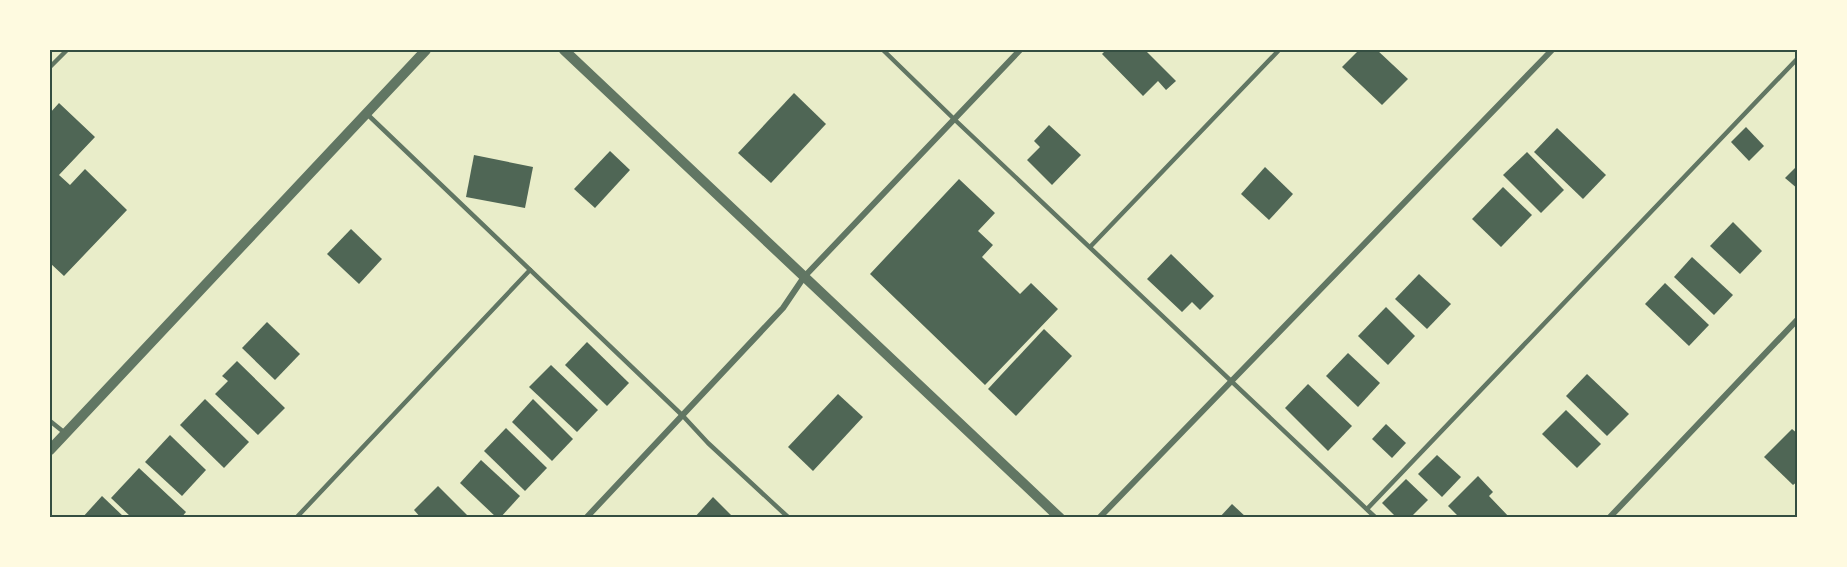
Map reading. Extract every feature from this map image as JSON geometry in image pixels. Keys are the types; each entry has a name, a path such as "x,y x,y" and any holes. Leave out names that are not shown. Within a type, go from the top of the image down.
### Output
{"street":[{"path":"50,450 426,50"},
{"path":"564,50 1060,518"},
{"path":"586,518 783,308 804,278 1020,50"},
{"path":"1099,518 1552,50"},
{"path":"1609,518 1797,319"}],"lane":[{"path":"50,67 66,50"},
{"path":"883,50 1376,518"},
{"path":"1090,248 1279,50"},
{"path":"1367,509 1797,58"},
{"path":"366,113 683,416 708,443 789,518"},
{"path":"296,518 530,270"},
{"path":"50,421 65,434"}],"building":[{"path":"1106,50 1145,50 1176,81 1166,90 1158,81 1143,96 1102,54"},
{"path":"1359,50 1377,50 1408,79 1382,105 1342,67"},
{"path":"794,93 826,124 771,183 738,153"},
{"path":"59,103 95,137 59,175 70,185 85,169 127,210 64,276 50,263 50,113"},
{"path":"1049,125 1081,155 1052,185 1027,160 1040,147 1034,141"},
{"path":"1746,127 1764,146 1749,161 1731,142"},
{"path":"1557,128 1606,175 1583,199 1534,152"},
{"path":"610,151 630,170 595,208 574,189"},
{"path":"1527,152 1564,190 1541,213 1503,175"},
{"path":"474,155 533,167 525,208 466,197"},
{"path":"1798,165 1798,189 1785,178"},
{"path":"1265,167 1293,194 1269,220 1241,194"},
{"path":"959,179 995,213 978,231 993,245 982,257 1020,294 1031,283 1058,309 985,385 870,274"},
{"path":"1503,187 1532,215 1501,247 1472,219"},
{"path":"1733,222 1762,251 1740,274 1710,246"},
{"path":"351,229 382,259 359,284 327,254"},
{"path":"1171,254 1214,296 1200,310 1192,302 1182,312 1147,279"},
{"path":"1692,257 1733,295 1714,315 1674,277"},
{"path":"1419,274 1451,304 1427,329 1395,299"},
{"path":"1665,283 1709,325 1689,346 1645,304"},
{"path":"1386,307 1415,336 1388,365 1358,336"},
{"path":"267,322 300,354 275,380 242,348"},
{"path":"1044,329 1072,356 1016,416 988,389"},
{"path":"587,342 629,383 607,406 565,365"},
{"path":"1348,353 1380,383 1358,407 1326,376"},
{"path":"237,361 285,408 258,435 215,394 228,381 222,376"},
{"path":"551,365 598,410 577,432 529,387"},
{"path":"1587,374 1629,414 1607,436 1566,396"},
{"path":"1308,384 1352,426 1328,451 1285,408"},
{"path":"838,394 863,417 813,471 788,447"},
{"path":"205,399 249,442 224,468 180,425"},
{"path":"533,399 573,439 552,461 512,422"},
{"path":"1566,410 1601,444 1577,468 1542,434"},
{"path":"1386,424 1406,443 1392,458 1372,439"},
{"path":"506,428 547,468 525,491 484,451"},
{"path":"1792,429 1798,434 1798,481 1793,485 1764,457"},
{"path":"170,435 206,470 182,496 145,462"},
{"path":"1437,455 1461,477 1442,497 1418,474"},
{"path":"481,460 520,496 500,518 497,518 460,483"},
{"path":"139,468 186,512 181,518 132,518 111,498"},
{"path":"1478,476 1493,492 1489,496 1510,518 1460,518 1448,506"},
{"path":"1406,479 1428,500 1410,518 1397,518 1382,503"},
{"path":"438,486 470,518 421,518 414,510"},
{"path":"102,496 125,518 82,518"},
{"path":"713,497 734,518 694,518"},
{"path":"1232,504 1247,518 1219,518"}]}
